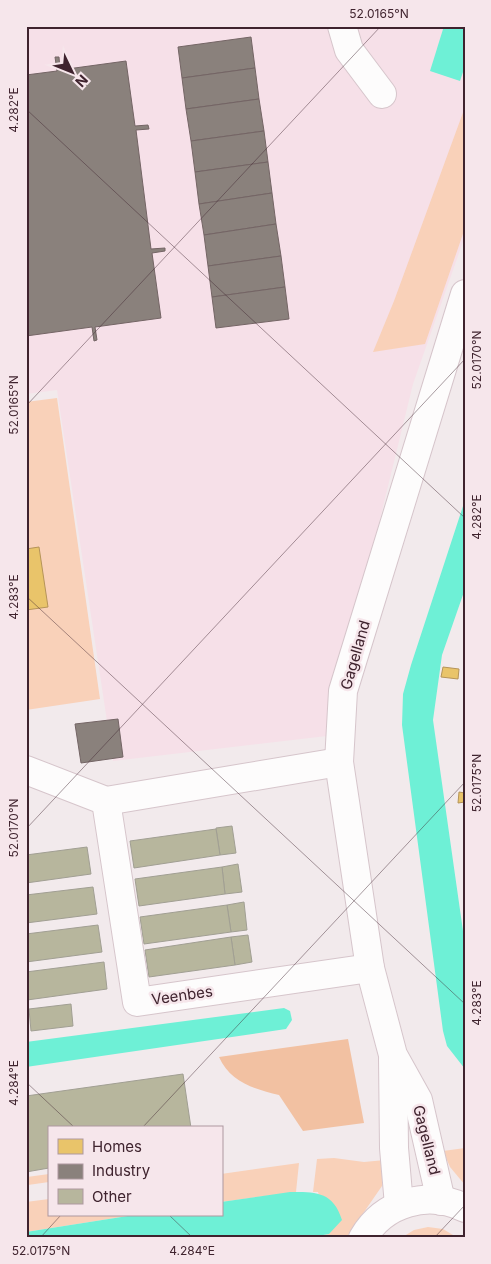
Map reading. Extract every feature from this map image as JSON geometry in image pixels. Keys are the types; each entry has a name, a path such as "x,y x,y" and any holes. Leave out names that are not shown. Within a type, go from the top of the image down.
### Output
{"street":[{"path":"342,26 349,50 382,94"},
{"name":"Gagelland","path":"399,1205 394,1148 393,1055 370,968 339,762 343,691 465,294"},
{"path":"26,770 106,801 339,762"},
{"name":"Veenbes","path":"106,801 137,1002 370,968"},
{"name":"Gagelland","path":"393,1055 418,1100 453,1204"},
{"path":"363,1238 374,1223 399,1205 421,1199 453,1204"}],"shaded area":[{"path":"26,26 465,26 465,236 413,384 327,736 113,761 57,390 26,394"},
{"path":"444,26 465,26 465,66 460,81 430,71"},
{"path":"465,107 465,228 425,344 373,352 394,301"},
{"path":"57,398 100,699 26,710 26,402"},
{"path":"465,500 465,589 442,655 433,720 465,945 465,1069 447,1046 443,1031 402,725 403,694 411,665"},
{"path":"284,1008 290,1011 292,1020 286,1029 26,1067 26,1042"},
{"path":"348,1039 364,1123 303,1131 279,1095 252,1087 236,1078 224,1066 219,1057"},
{"path":"465,1148 465,1185 450,1167 443,1151"},
{"path":"334,1158 364,1162 385,1160 382,1186 346,1238 306,1238 329,1234 318,1192 313,1192 317,1159"},
{"path":"299,1163 296,1192 222,1202 222,1174"},
{"path":"48,1174 48,1182 28,1185 27,1177"},
{"path":"290,1192 315,1193 328,1198 334,1203 342,1220 329,1234 306,1238 26,1238 26,1232 128,1216 222,1216 222,1202"},
{"path":"48,1199 48,1216 128,1216 26,1232 26,1202"},
{"path":"428,1227 443,1229 458,1238 401,1238 414,1230"}],"building: Homes":[{"path":"39,547 48,607 26,610 26,549"},
{"path":"443,667 459,669 458,679 441,677"},
{"path":"459,792 465,793 465,802 458,803"}],"building: Industry":[{"path":"251,37 255,68 182,78 178,47"},
{"path":"55,57 59,57 60,70 126,61 135,126 148,125 149,129 136,130 151,249 165,248 165,251 152,253 161,318 95,327 97,340 94,341 92,327 26,336 26,75 57,71"},
{"path":"255,68 259,99 186,109 182,78"},
{"path":"259,99 264,131 191,141 186,109"},
{"path":"264,131 268,162 195,172 191,141"},
{"path":"268,162 272,193 199,204 195,172"},
{"path":"272,193 276,224 204,235 199,204"},
{"path":"276,224 281,256 208,266 204,235"},
{"path":"281,256 285,287 212,297 208,266"},
{"path":"285,287 289,319 216,328 212,297"},
{"path":"118,719 123,757 81,763 75,724"}],"building: Other":[{"path":"232,826 236,853 220,855 216,828"},
{"path":"216,829 220,855 134,868 130,841"},
{"path":"87,847 91,874 26,883 26,855"},
{"path":"238,864 242,892 225,894 222,867"},
{"path":"222,867 225,894 139,906 135,879"},
{"path":"93,887 97,914 26,923 26,895"},
{"path":"244,902 247,930 231,932 227,905"},
{"path":"227,905 231,932 144,944 140,917"},
{"path":"98,925 102,952 26,962 26,934"},
{"path":"248,935 252,962 235,965 231,937"},
{"path":"231,937 235,965 149,977 145,950"},
{"path":"104,962 107,989 27,1000 26,972"},
{"path":"71,1004 73,1026 31,1031 29,1009"},
{"path":"183,1074 191,1126 48,1126 48,1168 26,1172 26,1096"}]}
